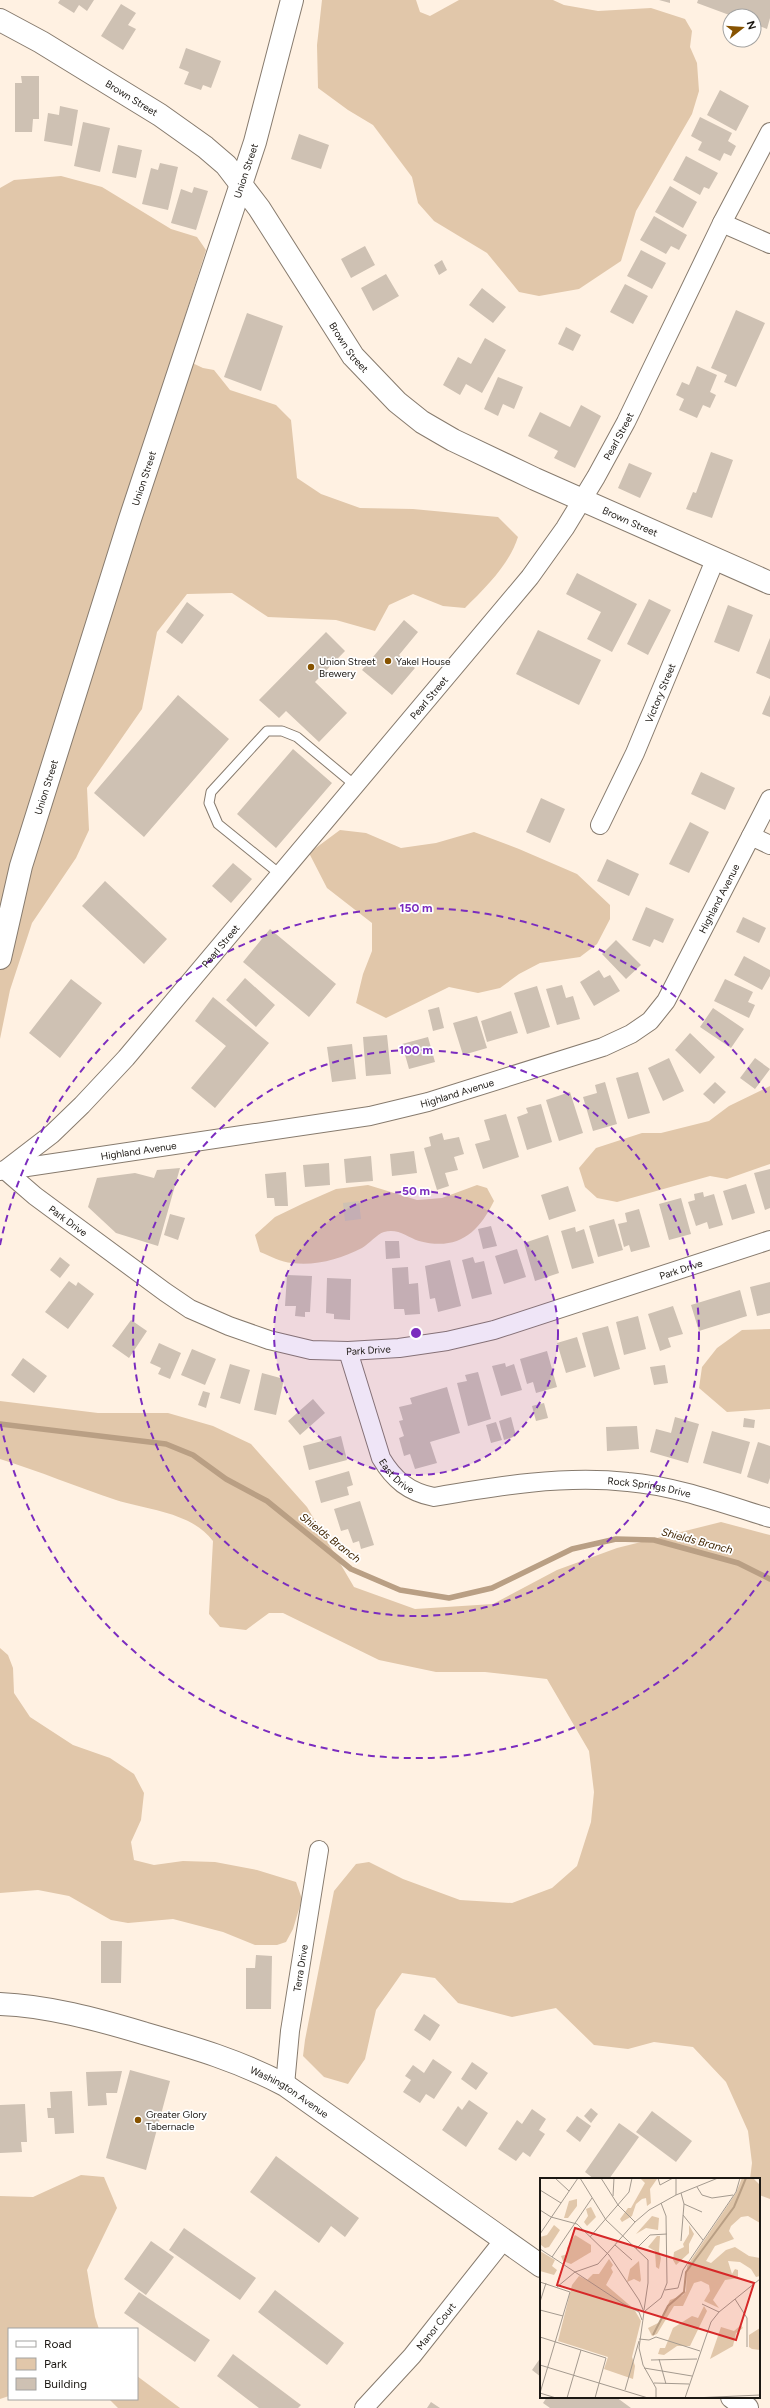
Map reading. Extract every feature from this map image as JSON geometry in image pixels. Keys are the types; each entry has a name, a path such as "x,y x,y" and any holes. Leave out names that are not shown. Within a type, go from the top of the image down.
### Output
{"street":[{"name":"Union Street","path":"0,958 21,866 130,519 241,183 271,86 292,0"},
{"name":"Brown Street","path":"0,20 41,42 160,115 205,147 241,183 260,208 342,340 368,374 397,402 422,422 453,440 582,500 770,583"},
{"name":"Pearl Street","path":"2,1166 52,1134 97,1090 126,1058 530,577 565,528 626,422 722,223 770,132"},
{"path":"722,223 770,244"},
{"name":"Victory Street","path":"600,825 635,753 715,560"},
{"name":"Highland Avenue","path":"2,1166 370,1116 428,1102 603,1047 632,1034 650,1021 666,1001 770,800"},
{"path":"751,836 770,846"},
{"name":"Park Drive","path":"2,1166 126,1264 190,1309 229,1326 269,1340 311,1350 348,1351 399,1348 447,1341 494,1330 770,1240"},
{"name":"East Drive","path":"348,1351 381,1458 390,1473 404,1487 422,1495 434,1497 525,1483"},
{"name":"Rock Springs Drive","path":"525,1483 584,1480 628,1482 661,1487 770,1518"},
{"name":"Terra Drive","path":"285,2085 290,2031 319,1850"},
{"name":"Washington Avenue","path":"0,2004 70,2014 128,2028 236,2061 285,2085 540,2265"},
{"name":"Manor Court","path":"364,2408 412,2356 504,2240"},
{"path":"733,2398 747,2408"}],"lane":[{"path":"281,875 218,824 209,803 211,792 267,731 282,730 297,737 356,786"}],"green space":[{"path":"322,0 416,0 420,12 430,16 459,0 553,0 564,5 598,11 651,8 685,19 692,31 690,47 697,63 699,91 692,114 636,211 621,261 579,289 539,296 519,292 487,253 434,221 418,203 412,177 373,125 348,110 318,88 317,45"},
{"path":"61,176 102,187 171,229 197,237 206,250 173,354 203,368 214,370 230,390 276,405 291,420 297,478 321,494 360,508 413,509 498,517 518,537 503,566 489,584 465,608 443,606 413,594 389,605 375,631 336,620 268,617 232,593 187,594 157,632 142,709 87,788 89,830 76,858 32,923 10,990 0,1039 0,188 14,180"},
{"path":"340,830 366,833 401,848 436,843 474,832 519,849 577,874 610,905 610,919 597,944 580,957 540,963 519,974 500,988 478,993 449,987 386,1018 356,1003 363,974 372,951 372,923 327,888 309,853"},
{"path":"770,1086 770,1164 727,1179 710,1176 617,1202 597,1198 585,1187 579,1168 596,1148 642,1133 661,1133 709,1121 729,1106"},
{"path":"368,1185 417,1200 442,1198 477,1185 487,1188 494,1201 481,1223 473,1231 465,1237 444,1244 432,1244 419,1241 398,1232 389,1231 381,1233 362,1248 328,1261 301,1264 276,1259 260,1252 255,1235 275,1217 336,1189"},
{"path":"770,1329 770,1409 727,1412 699,1388 702,1367 717,1348 742,1330"},
{"path":"0,1401 98,1413 168,1413 213,1426 251,1444 307,1507 354,1587 415,1609 493,1604 557,1570 617,1548 721,1522 770,1535 770,2199 760,2195 760,2178 750,2178 752,2163 748,2131 726,2082 693,2047 654,2042 628,2049 594,2045 556,2008 512,2017 458,2003 435,1978 402,1973 376,2010 365,2059 348,2084 324,2077 303,2056 334,1891 356,1864 369,1862 403,1879 460,1900 512,1903 552,1888 577,1866 591,1822 594,1792 589,1751 547,1679 485,1672 436,1672 379,1660 283,1613 269,1613 246,1630 220,1627 209,1614 213,1541 204,1531 181,1518 168,1513 116,1500 0,1459"},
{"path":"0,1648 8,1655 13,1668 14,1693 30,1717 73,1745 110,1758 134,1774 144,1793 141,1820 131,1842 134,1860 154,1865 183,1861 215,1862 257,1870 296,1882 302,1899 293,1929 286,1942 277,1945 255,1945 223,1932 173,1919 128,1923 111,1920 69,1896 38,1890 0,1893"},
{"path":"81,2175 104,2177 117,2208 87,2270 95,2317 99,2328 8,2328 8,2396 0,2399 0,2196 33,2197"},
{"path":"138,2377 180,2408 118,2408 110,2400 138,2400"}],"building":[{"path":"60,0 94,0 87,11 79,5 74,13 58,3"},
{"path":"659,0 670,0 670,3"},
{"path":"698,0 770,0 770,18 767,29 762,27 762,8 722,8 722,12 697,3"},
{"path":"121,4 136,13 128,25 136,29 123,50 101,36"},
{"path":"186,48 221,61 211,88 203,85 201,90 184,84 189,72 179,68"},
{"path":"21,76 39,76 39,119 33,119 32,132 15,132 15,83 22,83"},
{"path":"720,90 749,106 736,131 707,115"},
{"path":"60,106 78,110 72,146 44,141 48,113 59,115"},
{"path":"700,117 732,133 728,141 736,146 731,156 724,153 720,161 698,150 702,142 691,136"},
{"path":"83,122 110,128 100,172 74,166"},
{"path":"299,134 329,145 321,169 291,159"},
{"path":"118,145 142,150 136,178 112,173"},
{"path":"686,156 718,173 709,189 704,187 700,195 673,180"},
{"path":"160,163 178,167 168,210 142,204 151,168 158,170"},
{"path":"670,186 697,202 683,228 655,212"},
{"path":"194,187 208,191 196,230 171,223 181,189 192,193"},
{"path":"654,216 687,235 679,250 671,246 666,254 640,240"},
{"path":"365,246 375,265 351,278 341,259"},
{"path":"641,250 666,263 652,289 627,276"},
{"path":"442,260 447,270 439,275 434,265"},
{"path":"386,274 399,296 373,311 361,288"},
{"path":"625,284 648,296 633,324 610,312"},
{"path":"482,288 506,307 493,323 469,305"},
{"path":"736,310 765,323 736,387 724,382 727,375 711,368"},
{"path":"247,313 283,326 261,391 224,377"},
{"path":"566,327 581,335 573,351 558,344"},
{"path":"485,338 506,350 482,393 466,384 460,395 443,385 458,357 471,364"},
{"path":"697,366 717,375 710,392 716,395 710,408 703,405 697,418 679,410 684,399 676,395 682,382 689,385"},
{"path":"498,377 523,387 514,409 503,404 498,416 484,409"},
{"path":"581,405 601,416 575,468 554,458 558,451 528,436 540,412 570,427"},
{"path":"711,452 733,460 712,518 686,509 693,492 696,493"},
{"path":"629,463 652,473 640,498 618,488"},
{"path":"577,573 637,604 612,652 587,639 601,612 566,594"},
{"path":"649,599 671,610 648,655 627,644"},
{"path":"187,602 204,615 182,644 166,632"},
{"path":"728,605 753,615 739,652 714,642"},
{"name":"Yakel House","path":"404,620 418,632 399,655 415,668 392,695 362,670"},
{"path":"538,630 601,660 579,705 516,674"},
{"path":"326,632 345,651 315,682 347,713 319,742 286,711 279,718 259,700"},
{"path":"770,638 770,679 756,673"},
{"path":"178,695 229,739 144,837 94,793"},
{"path":"770,695 770,717 762,714"},
{"path":"293,749 332,783 276,848 237,814"},
{"path":"701,772 735,788 725,810 691,794"},
{"path":"541,798 565,809 550,843 526,832"},
{"path":"690,822 709,832 689,873 669,864"},
{"path":"607,859 639,874 629,896 597,881"},
{"path":"233,863 252,879 231,903 212,886"},
{"path":"105,881 167,939 144,964 82,906"},
{"path":"646,907 674,919 663,943 654,939 650,947 632,940"},
{"path":"743,917 766,928 759,943 736,932"},
{"path":"270,929 336,984 309,1017 243,962"},
{"path":"616,940 641,965 626,979 602,954"},
{"path":"744,956 770,970 770,976 762,990 734,975"},
{"path":"599,970 604,978 610,975 620,991 594,1006 580,982"},
{"path":"245,978 275,1005 256,1027 226,1000"},
{"path":"71,979 102,1003 60,1058 29,1033"},
{"path":"725,979 753,992 748,1002 755,1005 749,1018 714,1001"},
{"path":"562,985 566,998 573,996 580,1019 557,1025 546,989"},
{"path":"537,986 550,1027 527,1034 514,993"},
{"path":"213,997 269,1043 215,1108 191,1088 226,1046 195,1021"},
{"path":"439,1007 444,1028 433,1031 428,1010"},
{"path":"713,1008 744,1029 731,1048 700,1027"},
{"path":"511,1011 518,1033 487,1042 481,1021"},
{"path":"477,1016 487,1048 463,1055 453,1023"},
{"path":"690,1033 715,1057 700,1074 675,1050"},
{"path":"387,1035 391,1074 366,1076 363,1037"},
{"path":"428,1037 435,1062 409,1069 402,1044"},
{"path":"352,1044 356,1079 332,1082 327,1047"},
{"path":"669,1058 684,1091 663,1101 648,1068"},
{"path":"755,1058 770,1069 755,1089 740,1078"},
{"path":"638,1072 650,1113 628,1119 616,1078"},
{"path":"605,1082 617,1124 593,1131 583,1097 597,1093 595,1085"},
{"path":"715,1082 726,1092 714,1104 703,1094"},
{"path":"570,1092 583,1133 559,1141 546,1100"},
{"path":"541,1104 552,1142 527,1150 517,1117 528,1113 526,1108"},
{"path":"506,1114 519,1157 483,1169 475,1144 490,1140 484,1120"},
{"path":"442,1133 444,1140 459,1137 464,1154 454,1157 458,1170 445,1173 449,1186 437,1190 424,1148 431,1146 429,1137"},
{"path":"414,1151 417,1173 392,1176 390,1154"},
{"path":"371,1156 373,1181 346,1183 344,1159"},
{"path":"329,1163 330,1185 305,1187 303,1165"},
{"path":"180,1168 158,1246 116,1233 88,1207 97,1178 135,1173 154,1178 157,1170"},
{"path":"770,1169 770,1208 765,1210 754,1173"},
{"path":"286,1172 288,1206 275,1206 274,1198 267,1198 265,1174"},
{"path":"746,1184 755,1213 732,1220 723,1191"},
{"path":"568,1186 576,1211 549,1220 541,1195"},
{"path":"703,1192 704,1197 714,1194 723,1225 709,1229 707,1222 696,1226 688,1202 695,1200 694,1194"},
{"path":"681,1198 691,1234 669,1240 659,1204"},
{"path":"359,1201 361,1219 345,1221 343,1203"},
{"path":"639,1209 650,1247 631,1252 629,1245 624,1247 618,1224 627,1222 625,1213"},
{"path":"170,1214 185,1218 178,1240 164,1235"},
{"path":"614,1219 623,1250 598,1257 589,1226"},
{"path":"491,1226 497,1246 483,1249 478,1229"},
{"path":"575,1227 576,1232 584,1229 594,1263 572,1269 561,1231"},
{"path":"548,1235 559,1273 535,1281 524,1243"},
{"path":"385,1241 399,1241 400,1258 386,1259"},
{"path":"517,1249 526,1277 504,1284 495,1256"},
{"path":"60,1257 70,1265 60,1278 50,1270"},
{"path":"473,1257 475,1263 484,1261 492,1294 472,1299 462,1260"},
{"path":"450,1260 461,1306 438,1312 435,1298 430,1299 425,1266"},
{"path":"408,1267 409,1284 418,1283 420,1314 405,1315 404,1309 394,1309 392,1268"},
{"path":"287,1275 312,1276 310,1312 305,1312 305,1317 295,1316 296,1306 285,1306"},
{"path":"327,1278 351,1279 350,1320 334,1319 334,1314 326,1313"},
{"path":"69,1281 76,1286 78,1282 94,1294 68,1329 45,1312"},
{"path":"770,1282 770,1313 757,1316 750,1287"},
{"path":"740,1290 747,1316 699,1331 691,1305"},
{"path":"673,1306 683,1334 668,1338 671,1347 660,1351 648,1314"},
{"path":"638,1316 646,1349 624,1355 616,1322"},
{"path":"131,1320 147,1331 129,1358 112,1346"},
{"path":"608,1326 620,1369 594,1377 582,1333"},
{"path":"577,1337 586,1367 566,1373 557,1343"},
{"path":"159,1343 181,1353 170,1379 158,1374 161,1368 150,1363"},
{"path":"192,1349 216,1359 205,1385 181,1375"},
{"path":"547,1351 557,1387 536,1393 533,1382 527,1384 520,1359"},
{"path":"23,1358 47,1376 34,1393 11,1375"},
{"path":"505,1363 506,1367 514,1364 522,1390 501,1396 492,1366"},
{"path":"230,1364 250,1370 240,1404 220,1398"},
{"path":"665,1365 668,1383 654,1385 650,1367"},
{"path":"478,1372 491,1419 468,1426 457,1383 467,1381 465,1375"},
{"path":"262,1373 284,1379 276,1415 254,1410"},
{"path":"447,1387 460,1433 430,1442 437,1463 415,1469 410,1454 404,1456 399,1438 404,1436 399,1421 403,1420 399,1407 412,1404 410,1398"},
{"path":"203,1391 210,1393 206,1408 198,1405"},
{"path":"313,1399 325,1413 300,1435 288,1421"},
{"path":"544,1403 548,1418 536,1421 532,1406"},
{"path":"511,1417 516,1436 504,1440 499,1421"},
{"path":"675,1417 699,1424 688,1463 650,1452 656,1429 671,1433"},
{"path":"744,1418 755,1420 754,1428 743,1427"},
{"path":"496,1422 502,1440 491,1443 486,1425"},
{"path":"637,1426 639,1449 607,1451 606,1427"},
{"path":"712,1431 750,1442 741,1474 703,1463"},
{"path":"341,1436 347,1460 309,1470 303,1446"},
{"path":"758,1442 770,1446 770,1478 768,1484 747,1477"},
{"path":"349,1471 353,1485 347,1487 349,1495 321,1503 315,1481"},
{"path":"360,1501 374,1545 361,1549 359,1541 353,1543 348,1529 341,1531 334,1509"},
{"path":"101,1941 122,1941 121,1983 101,1983"},
{"path":"256,1955 272,1956 271,2009 246,2009 246,1968 255,1968"},
{"path":"424,2014 440,2025 430,2041 414,2030"},
{"path":"433,2059 452,2072 434,2099 426,2094 420,2103 403,2092 411,2080 405,2076 413,2065 424,2073"},
{"path":"472,2062 488,2073 476,2090 461,2079"},
{"name":"Greater Glory Tabernacle","path":"130,2070 170,2081 146,2170 106,2158"},
{"path":"122,2071 117,2093 106,2093 107,2105 88,2106 86,2072"},
{"path":"72,2091 74,2133 55,2134 54,2118 48,2118 47,2108 51,2108 50,2092"},
{"path":"469,2100 488,2113 466,2147 442,2130 458,2106 462,2110"},
{"path":"25,2104 27,2142 21,2142 22,2152 0,2153 0,2105"},
{"path":"591,2108 598,2114 591,2123 584,2116"},
{"path":"532,2109 546,2119 539,2130 545,2134 530,2157 523,2152 516,2161 498,2149 517,2120 522,2124"},
{"path":"652,2111 692,2141 676,2162 636,2132"},
{"path":"577,2116 591,2126 580,2142 566,2131"},
{"path":"619,2123 639,2137 610,2178 593,2178 585,2172"},
{"path":"276,2156 359,2218 345,2237 331,2226 319,2243 250,2192"},
{"path":"184,2228 256,2278 240,2300 169,2250"},
{"path":"151,2241 174,2257 146,2295 124,2279"},
{"path":"275,2290 344,2343 327,2365 258,2312"},
{"path":"139,2292 210,2340 195,2362 124,2313"},
{"path":"233,2354 301,2405 298,2408 259,2408 217,2376"},
{"path":"540,2358 540,2376 532,2370"},
{"path":"546,2398 617,2398 631,2408 550,2408 543,2403"},
{"path":"431,2402 440,2408 427,2408"}],"waterway":[{"name":"Shields Branch","path":"0,1424 166,1444 193,1455 226,1479 267,1501 351,1569 400,1590 449,1598 492,1588 572,1549 616,1539 654,1540 738,1563 770,1579"}],"place":[{"name":"Yakel House","path":"388,661"},
{"name":"Union Street Brewery","path":"311,667"},
{"name":"Greater Glory Tabernacle","path":"138,2120"}]}
